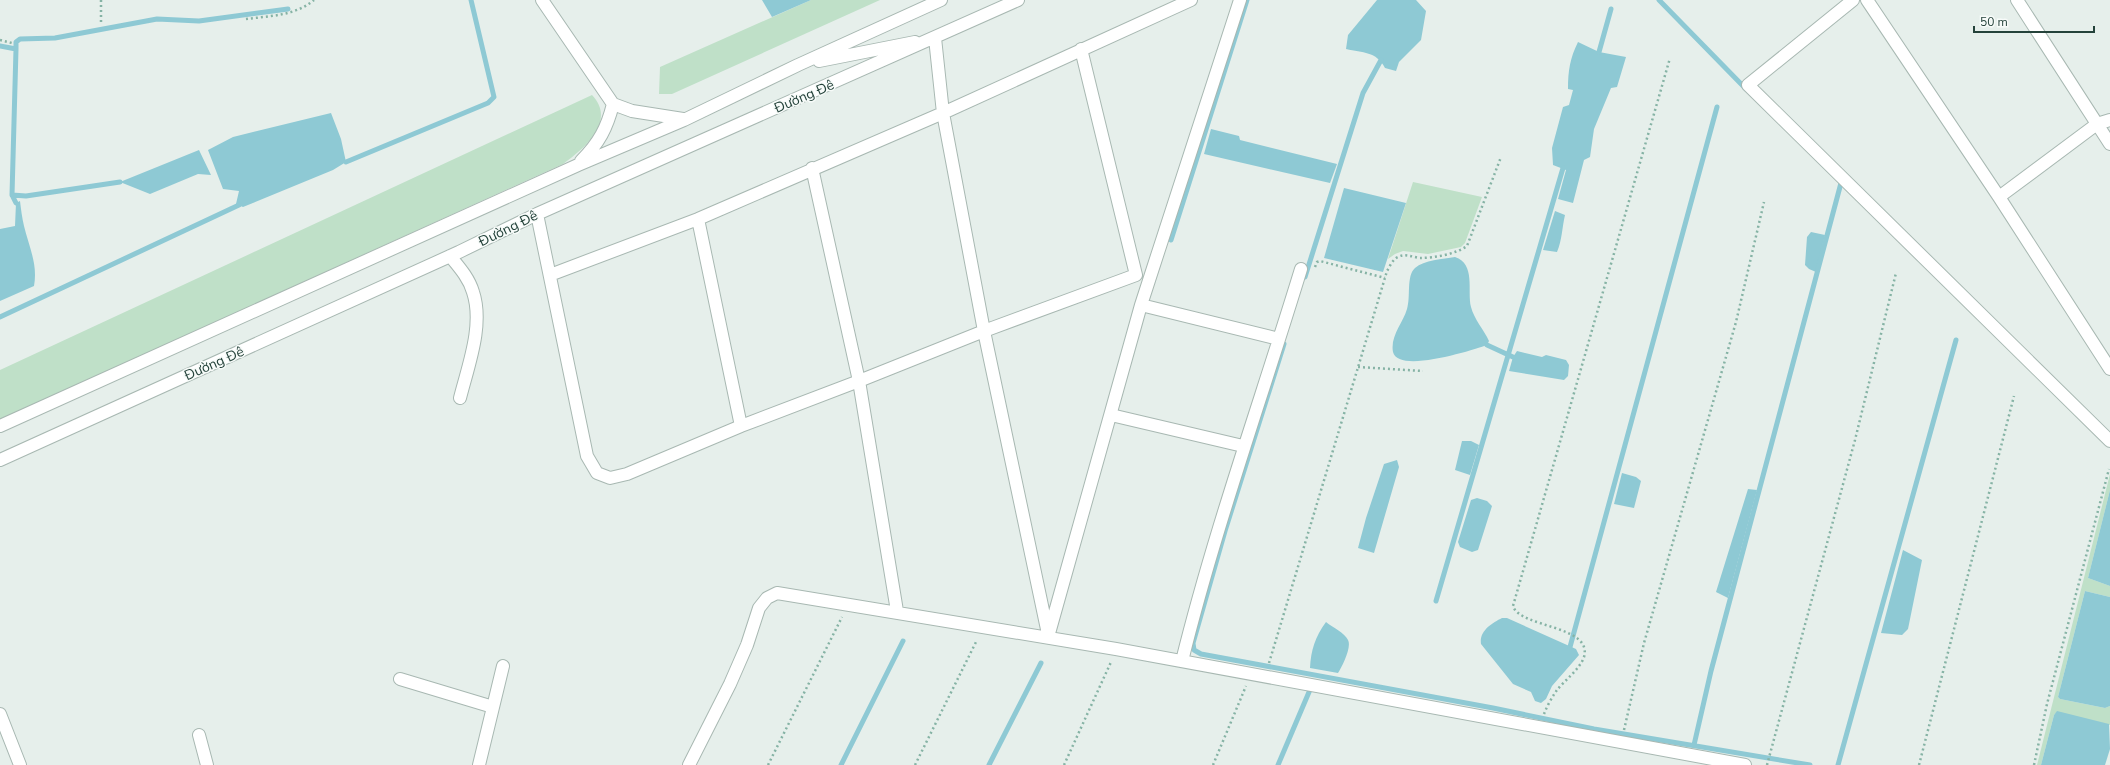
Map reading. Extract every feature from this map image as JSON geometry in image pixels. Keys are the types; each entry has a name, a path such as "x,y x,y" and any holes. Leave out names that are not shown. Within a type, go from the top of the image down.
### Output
{"street":[{"path":"542,0 613,104 632,111 684,120"},
{"name":"Đường Đê","path":"0,426 578,165 684,120 798,65 941,0"},
{"name":"Đường Đê","path":"0,460 450,256 537,214 1018,0"},
{"path":"550,275 698,219 943,112 1191,0"},
{"path":"1048,638 1141,305 1150,282 1240,0"},
{"path":"1853,0 1748,86 2110,441"},
{"path":"1867,0 1999,197 2110,369"},
{"path":"2017,0 2110,144"},
{"path":"798,65 935,38 943,112 984,331 1048,638"},
{"path":"1081,49 1136,275"},
{"path":"578,165 594,148 608,125 613,104"},
{"path":"1999,197 2097,124 2110,120"},
{"path":"812,168 859,381 897,612"},
{"path":"537,214 587,456 597,473 610,478 627,474 741,426 984,331 1136,275 1150,282"},
{"path":"698,219 741,426"},
{"path":"450,256 466,275 474,292 476,314 475,335 460,398"},
{"path":"1182,661 1201,582 1243,446 1301,269"},
{"path":"1141,305 1279,339"},
{"path":"1111,415 1243,446"},
{"path":"689,765 730,684 747,645 759,608 767,598 777,593 783,593 984,626 1182,661 1538,728 1745,765"},
{"path":"479,765 503,666"},
{"path":"400,678 493,707"},
{"path":"0,714 20,765"},
{"path":"199,735 207,765"}],"path":[{"path":"101,0 101,22"},
{"path":"246,19 290,13 304,8 314,0"},
{"path":"0,40 12,43"},
{"path":"1538,728 1557,691 1582,661 1584,650 1578,640 1562,630 1519,615 1513,606 1514,598 1663,90 1670,58"},
{"path":"1266,677 1385,278 1392,263 1398,257 1405,255 1419,258 1430,257 1461,250 1467,246 1501,157"},
{"path":"1621,743 1644,643 1736,322 1764,202"},
{"path":"1313,272 1317,262 1320,261 1385,278"},
{"path":"1767,765 1855,440 1896,272"},
{"path":"1358,367 1423,371"},
{"path":"1919,765 2014,396"},
{"path":"2034,765 2047,704 2109,469"},
{"path":"768,765 840,623 847,603"},
{"path":"915,765 984,626"},
{"path":"1064,765 1116,650"},
{"path":"1213,765 1251,674"}],"green space":[{"path":"811,0 880,0 672,94 659,94 660,67"},
{"path":"592,95 599,105 601,115 595,134 580,151 563,164 0,420 0,370"},
{"path":"1413,182 1482,197 1465,243 1461,247 1428,254 1403,251 1388,259"},
{"path":"2110,474 2110,490 2088,578 2110,586 2110,597 2085,591 2058,697 2060,699 2105,708 2110,706 2110,725 2057,712 2054,715 2041,765 2037,765"}],"water":[{"path":"762,0 811,0 772,17"},
{"path":"1377,0 1416,0 1426,11 1421,40 1399,62 1396,71 1385,68 1378,58 1363,52 1346,49 1348,35"},
{"path":"1578,42 1599,52 1626,57 1617,87 1611,88 1594,129 1590,157 1584,160 1573,203 1558,199 1566,170 1553,165 1552,148 1563,107 1569,105 1573,90 1568,89 1568,76 1571,59"},
{"path":"331,113 341,139 346,162 333,170 243,207 236,204 239,191 223,189 208,150 233,137"},
{"path":"1211,129 1239,136 1240,140 1337,164 1330,183 1204,154"},
{"path":"199,150 211,175 198,174 150,194 120,182"},
{"path":"1344,188 1406,203 1383,272 1324,258"},
{"path":"20,201 23,223 34,263 34,286 0,301 0,229 15,226 16,203"},
{"path":"1555,211 1565,215 1557,252 1543,250"},
{"path":"1811,232 1825,235 1816,272 1809,269 1805,265 1807,237"},
{"path":"1455,257 1462,261 1466,266 1469,279 1471,307 1474,316 1489,341 1487,345 1437,359 1408,361 1398,358 1393,352 1393,340 1407,309 1412,272 1423,263"},
{"path":"1517,351 1542,357 1546,355 1566,360 1569,365 1568,376 1564,380 1509,371 1513,357"},
{"path":"1462,441 1471,441 1479,445 1470,475 1455,470"},
{"path":"1397,460 1399,467 1374,553 1358,548 1366,518 1384,464"},
{"path":"1622,473 1636,477 1641,481 1634,508 1614,504"},
{"path":"1748,489 1757,490 1728,598 1716,592"},
{"path":"2110,490 2110,586 2088,578"},
{"path":"1477,498 1487,501 1492,506 1478,550 1472,552 1460,547 1458,542 1471,500"},
{"path":"1903,550 1922,560 1908,629 1902,635 1881,633"},
{"path":"2085,591 2110,597 2110,706 2105,708 2060,699 2058,697"},
{"path":"1502,618 1507,618 1576,649 1579,655 1552,686 1546,699 1541,703 1535,701 1531,692 1513,684 1481,644 1484,631 1494,622"},
{"path":"1326,622 1344,635 1349,643 1346,657 1338,673 1310,668 1314,644"},
{"path":"2057,711 2109,724 2110,749 2105,765 2041,765 2054,715"}],"waterway":[{"path":"346,162 488,103 494,97 471,0"},
{"path":"1171,240 1247,0"},
{"path":"1659,0 1746,89"},
{"path":"16,49 16,42 20,39 55,38 157,19 199,21 288,9"},
{"path":"1599,52 1611,9"},
{"path":"0,46 16,49 12,195 16,203"},
{"path":"1305,277 1363,93 1381,60"},
{"path":"1570,647 1717,107"},
{"path":"1436,601 1563,168"},
{"path":"12,195 26,196 120,182"},
{"path":"1694,745 1711,671 1841,183"},
{"path":"0,317 239,205"},
{"path":"1838,765 1956,340"},
{"path":"1284,344 1225,531 1193,643 1194,650 1201,654 1493,708 1594,729 1810,765"},
{"path":"1487,345 1513,357"},
{"path":"841,765 903,641"},
{"path":"989,765 1041,663"},
{"path":"1278,765 1312,685"}]}
